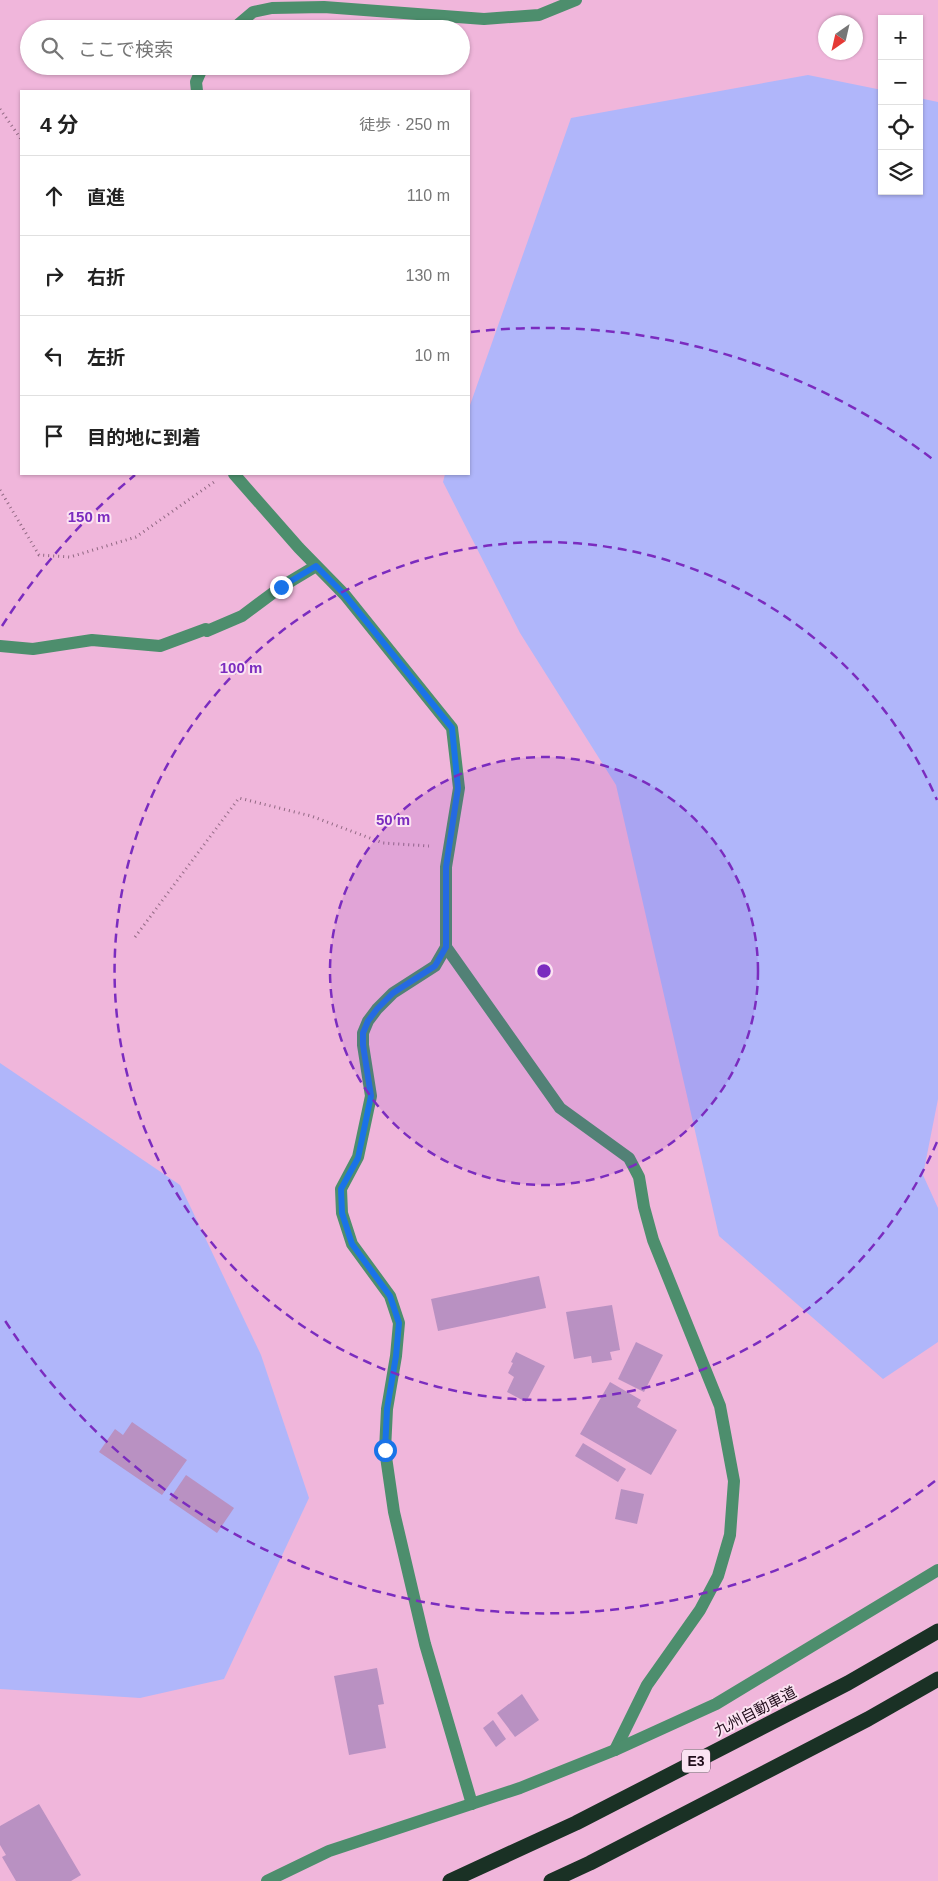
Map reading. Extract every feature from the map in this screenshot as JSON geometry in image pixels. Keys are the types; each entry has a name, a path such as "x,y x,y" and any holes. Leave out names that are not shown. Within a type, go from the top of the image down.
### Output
{"highway":[{"name":"九州自動車道","path":"450,1881 584,1818 848,1683 938,1631"},
{"path":"551,1881 590,1863 868,1720 938,1680"}],"street":[{"path":"244,20 253,12 272,8 324,7 484,19 539,15 576,0"},
{"path":"197,90 196,82 200,75"},
{"path":"235,475 316,566 345,595 452,728 458,788 446,867 446,947 435,966 393,993 377,1009 363,1033 363,1045 371,1096 358,1158 341,1189 342,1213 352,1244 390,1296 399,1323 396,1356 387,1409 385,1450 392,1504 425,1644 472,1804"},
{"path":"0,646 33,649 92,640 160,646 206,629 207,631 242,616 281,587 316,566"},
{"path":"446,947 560,1108 630,1158 639,1177 644,1207 653,1240 720,1406 734,1481 730,1536 718,1576 700,1610 648,1685 616,1750"},
{"path":"267,1881 329,1851 520,1788 616,1750 716,1704 938,1570"}],"path":[{"path":"0,110 20,138"},
{"path":"0,490 39,555 70,557 136,538 217,480"},
{"path":"135,937 239,798 311,816 383,843 449,848"}],"shaded area":[{"path":"808,75 878,89 878,195 923,195 923,99 938,102 938,1099 923,1175 938,1208 938,1342 883,1379 719,1236 616,785 520,633 443,482 445,475 470,475 470,405 571,118"},
{"path":"0,1063 180,1185 261,1355 309,1498 224,1679 140,1698 0,1689"}],"building":[{"path":"539,1276 546,1308 438,1331 431,1299"},
{"path":"612,1305 620,1350 610,1352 612,1360 592,1363 591,1356 574,1359 566,1312"},
{"path":"636,1342 663,1355 644,1392 618,1379"},
{"path":"516,1352 545,1366 526,1402 507,1392 514,1377 508,1373"},
{"path":"610,1382 641,1400 637,1407 677,1430 651,1475 580,1434"},
{"path":"132,1422 187,1460 162,1495 99,1452 115,1429 123,1435"},
{"path":"583,1443 626,1469 618,1482 575,1456"},
{"path":"186,1475 234,1508 217,1533 169,1500"},
{"path":"621,1489 644,1494 637,1524 615,1519"},
{"path":"377,1668 384,1704 378,1705 386,1748 349,1755 334,1676"},
{"path":"522,1694 539,1720 515,1737 497,1713"},
{"path":"493,1720 506,1739 496,1747 483,1728"},
{"path":"39,1804 81,1875 71,1881 16,1881 2,1857 6,1855 0,1845 0,1826"}],"route":[{"path":"281,587 316,566 345,595 452,728 458,788 446,867 446,947 435,966 393,993 368,1021 363,1033 363,1045 371,1096 358,1158 341,1189 342,1213 352,1244 390,1296 399,1323 396,1356 387,1409 385,1450"}]}
